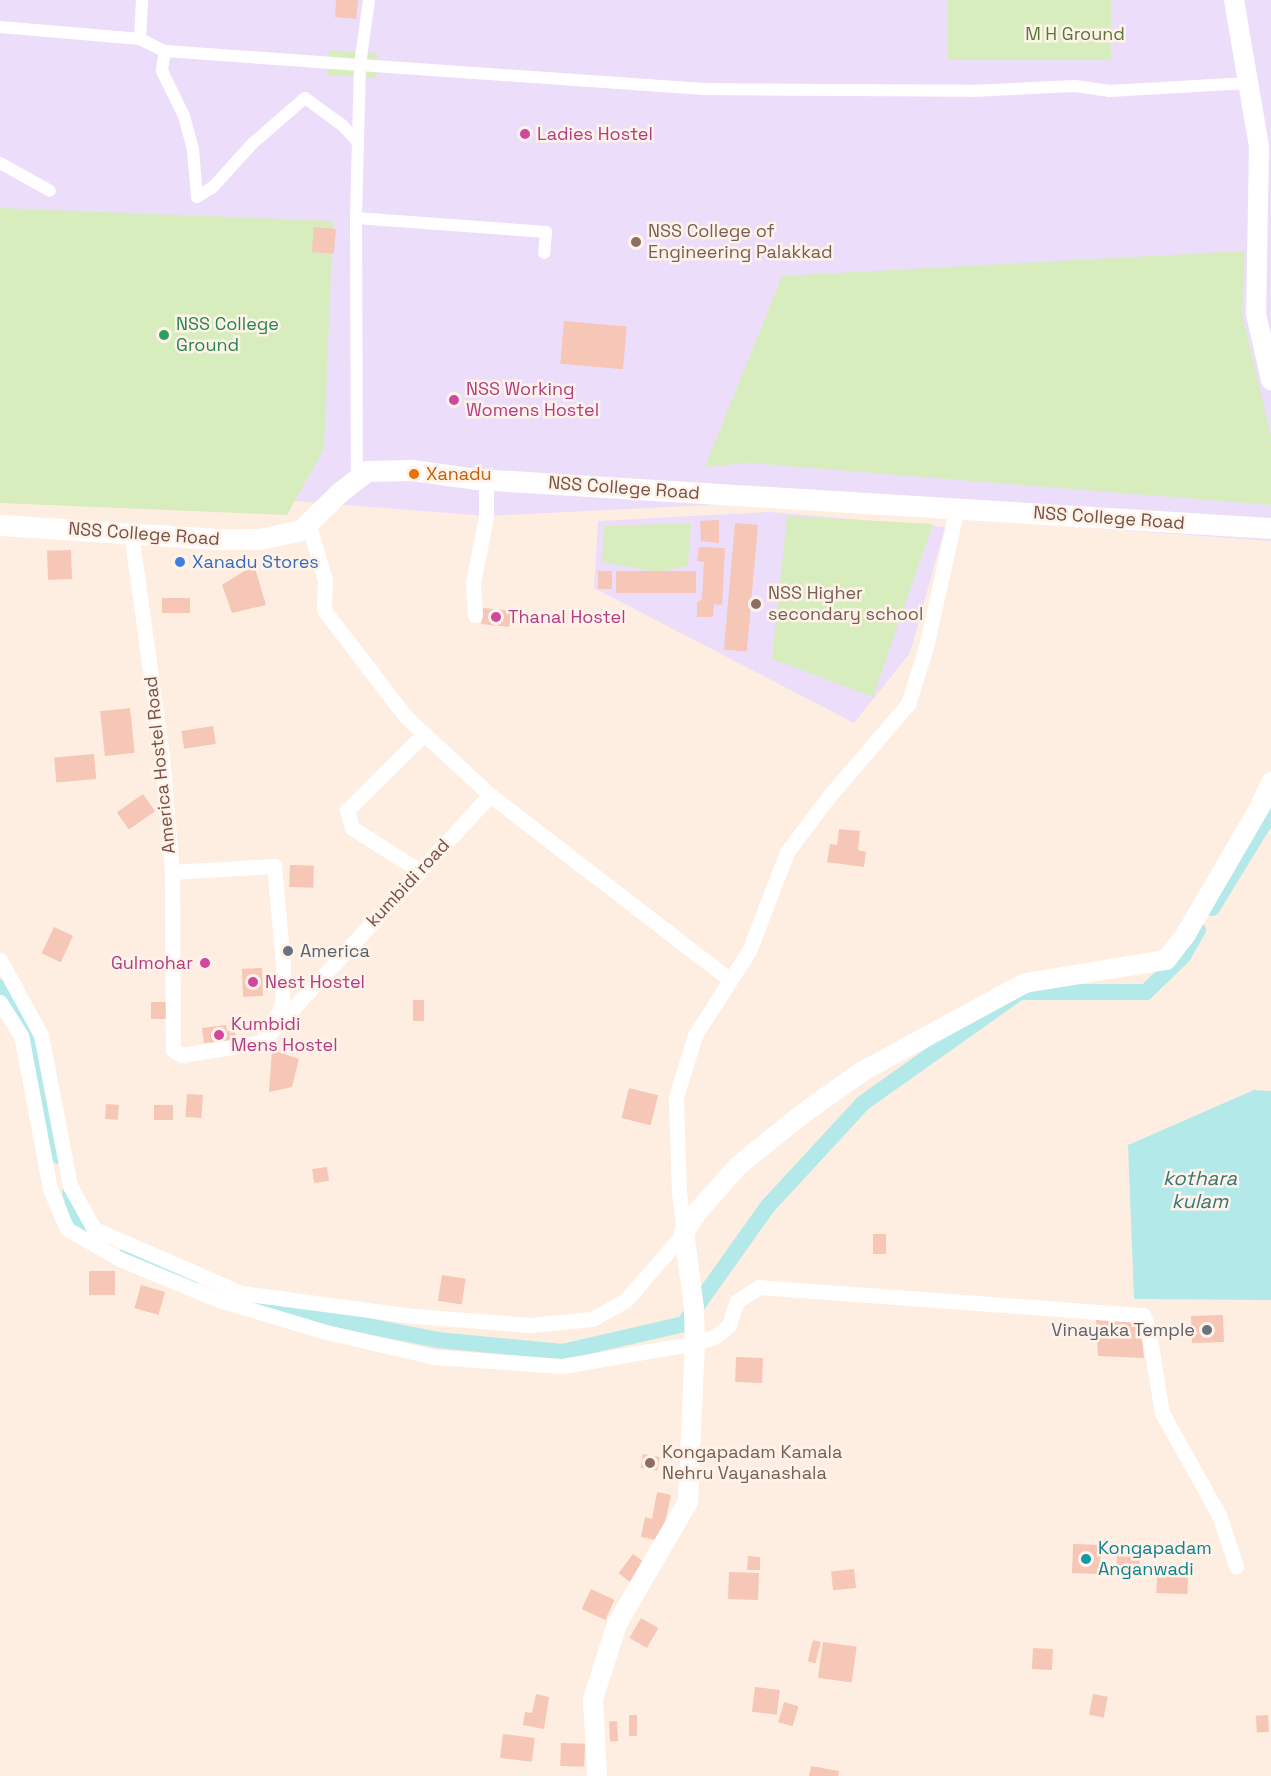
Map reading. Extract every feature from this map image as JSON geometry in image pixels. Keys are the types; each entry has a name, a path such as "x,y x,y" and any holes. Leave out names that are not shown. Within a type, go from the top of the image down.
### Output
{"main road":[{"name":"NSS College Road","path":"0,525 217,539 260,539 301,530 368,471 412,470 464,477 1271,528"}],"street":[{"path":"140,39 142,0"},
{"path":"357,479 356,219 360,65 369,0"},
{"path":"1234,0 1259,147 1256,314 1271,380"},
{"path":"0,27 140,39 165,51 707,89 972,91 1075,86 1109,91 1248,83"},
{"path":"165,51 162,71 184,116 193,150 197,196 213,187 252,144 305,98 342,125 358,142"},
{"path":"0,163 50,191"},
{"path":"356,219 546,232 544,253"},
{"path":"464,477 486,482 486,516 473,583 475,615"},
{"path":"597,1776 592,1699 617,1624 688,1502 695,1342 694,1308 679,1194 676,1097 695,1035 749,951 787,852 830,795 908,704 927,643 957,508"},
{"path":"308,523 325,580 324,610 405,716 490,795 730,981"},
{"name":"America Hostel Road","path":"131,532 162,755 172,872 274,866 283,963 282,1006 262,1042"},
{"path":"420,871 352,828 346,810 424,734"},
{"path":"0,960 40,1035 70,1186 93,1229 241,1293 414,1316 530,1325 592,1319 625,1301 738,1166 801,1115 862,1071 1025,983 1166,960 1186,934 1260,807 1271,782"},
{"name":"kumbidi road","path":"262,1042 490,795"},
{"path":"172,872 173,1050 182,1055 262,1042"},
{"path":"0,1002 21,1035 50,1189 67,1228 122,1260 219,1300 326,1332 434,1357 562,1366 695,1342 716,1336 729,1325 737,1301 759,1287 1143,1315 1148,1326 1162,1413 1220,1515 1236,1566"}],"shaded area":[{"name":"NSS College of Engineering Palakkad","path":"0,0 1271,0 1271,541 750,503 486,516 295,501 0,485"},
{"path":"769,512 945,527 910,653 854,723 594,588 598,521"}],"green space":[{"name":"M H Ground","path":"948,0 1111,0 1111,60 948,60"},
{"path":"329,50 378,53 376,78 327,75"},
{"name":"NSS College Ground","path":"0,208 333,221 324,449 287,515 0,503"},
{"path":"1245,251 1242,314 1271,436 1271,505 748,463 705,467 782,276"},
{"path":"787,516 933,524 873,697 772,659"},
{"path":"691,523 688,566 658,572 602,562 604,526"}],"water":[{"name":"kothara kulam","path":"1254,1090 1271,1091 1271,1300 1134,1299 1128,1145"}],"building":[{"path":"336,0 358,0 356,19 335,17"},
{"path":"314,227 336,229 334,254 312,252"},
{"path":"564,321 627,326 623,369 560,364"},
{"path":"719,520 719,543 701,541 700,521"},
{"path":"735,523 758,525 747,652 724,650"},
{"path":"699,547 725,548 722,605 714,604 713,617 697,617 697,603 702,599 704,562 697,561"},
{"path":"71,550 72,579 48,580 47,551"},
{"path":"254,565 266,605 232,613 222,585"},
{"path":"598,571 612,571 612,589 598,589"},
{"path":"616,571 696,571 696,593 616,593"},
{"path":"162,598 190,598 190,613 162,613"},
{"name":"Thanal Hostel","path":"483,608 511,611 509,627 481,624"},
{"path":"130,708 135,753 105,756 100,711"},
{"path":"213,726 216,744 184,749 181,731"},
{"path":"94,754 96,779 56,782 54,757"},
{"path":"143,794 155,811 129,830 117,812"},
{"path":"839,829 860,831 858,850 866,852 864,867 827,862 830,844 837,845"},
{"path":"290,865 314,866 313,888 289,887"},
{"path":"54,927 73,936 61,962 42,953"},
{"name":"Nest Hostel","path":"262,968 263,996 243,997 242,969"},
{"path":"413,1000 424,1000 424,1021 413,1021"},
{"path":"151,1002 172,1002 172,1019 151,1019"},
{"name":"Kumbidi Mens Hostel","path":"226,1025 227,1031 235,1030 236,1040 204,1043 202,1028"},
{"path":"272,1050 299,1059 292,1087 269,1092"},
{"path":"629,1088 658,1095 651,1125 622,1118"},
{"path":"187,1094 203,1095 201,1118 185,1117"},
{"path":"106,1104 119,1105 118,1120 105,1119"},
{"path":"154,1105 173,1105 173,1120 154,1120"},
{"path":"327,1167 329,1181 314,1183 312,1169"},
{"path":"873,1234 886,1234 886,1254 873,1254"},
{"path":"89,1271 115,1271 115,1295 89,1295"},
{"path":"442,1275 466,1279 462,1304 438,1301"},
{"path":"141,1285 165,1292 158,1315 134,1308"},
{"name":"Vinayaka Temple","path":"1223,1315 1224,1342 1192,1343 1191,1316"},
{"path":"1096,1320 1140,1323 1144,1358 1098,1356"},
{"path":"736,1357 763,1358 762,1383 735,1382"},
{"name":"Kongapadam Kamala Nehru Vayanashala","path":"643,1454 660,1457 657,1471 641,1468"},
{"path":"657,1492 671,1495 661,1541 641,1537 645,1517 652,1519"},
{"name":"Kongapadam Anganwadi","path":"1073,1544 1101,1545 1100,1574 1072,1573"},
{"path":"633,1554 645,1563 631,1582 619,1573"},
{"path":"1117,1555 1140,1556 1139,1574 1116,1573"},
{"path":"748,1556 760,1557 760,1570 747,1570"},
{"path":"854,1569 856,1588 833,1590 831,1571"},
{"path":"729,1572 759,1573 758,1600 728,1599"},
{"path":"1157,1575 1188,1576 1187,1594 1156,1593"},
{"path":"591,1589 615,1600 605,1620 582,1609"},
{"path":"641,1618 658,1628 647,1648 630,1638"},
{"path":"813,1640 821,1642 815,1663 808,1661"},
{"path":"823,1642 857,1647 852,1682 818,1678"},
{"path":"1033,1648 1053,1649 1052,1670 1032,1669"},
{"path":"755,1687 780,1690 777,1715 752,1712"},
{"path":"536,1694 549,1697 544,1729 523,1725 525,1712 532,1713"},
{"path":"1093,1694 1108,1697 1104,1717 1089,1715"},
{"path":"784,1702 798,1706 793,1726 778,1722"},
{"path":"629,1715 637,1715 637,1736 629,1736"},
{"path":"1268,1715 1269,1732 1257,1733 1256,1716"},
{"path":"609,1721 617,1721 618,1741 610,1741"},
{"path":"503,1734 535,1738 532,1762 500,1758"},
{"path":"561,1743 585,1744 584,1767 560,1766"},
{"path":"811,1766 839,1771 838,1776 809,1776"}],"waterway":[{"path":"1212,908 1271,812"},
{"path":"239,1296 267,1306 438,1340 562,1352 684,1324 768,1206 863,1103 1020,992 1146,992 1183,956 1198,930"},
{"path":"0,987 30,1032 46,1113 59,1156"},
{"path":"70,1192 81,1228 104,1242"},
{"path":"126,1255 192,1279"}],"place":[{"name":"Ladies Hostel","path":"525,134"},
{"name":"NSS College of Engineering Palakkad","path":"636,242"},
{"name":"NSS College Ground","path":"164,335"},
{"name":"NSS Working Womens Hostel","path":"454,400"},
{"name":"Xanadu","path":"414,474"},
{"name":"Xanadu Stores","path":"180,562"},
{"name":"NSS Higher secondary school","path":"756,604"},
{"name":"Thanal Hostel","path":"496,617"},
{"name":"America","path":"288,951"},
{"name":"Gulmohar","path":"205,963"},
{"name":"Nest Hostel","path":"253,982"},
{"name":"Kumbidi Mens Hostel","path":"219,1035"},
{"name":"Vinayaka Temple","path":"1207,1330"},
{"name":"Kongapadam Kamala Nehru Vayanashala","path":"650,1463"},
{"name":"Kongapadam Anganwadi","path":"1086,1559"}]}
